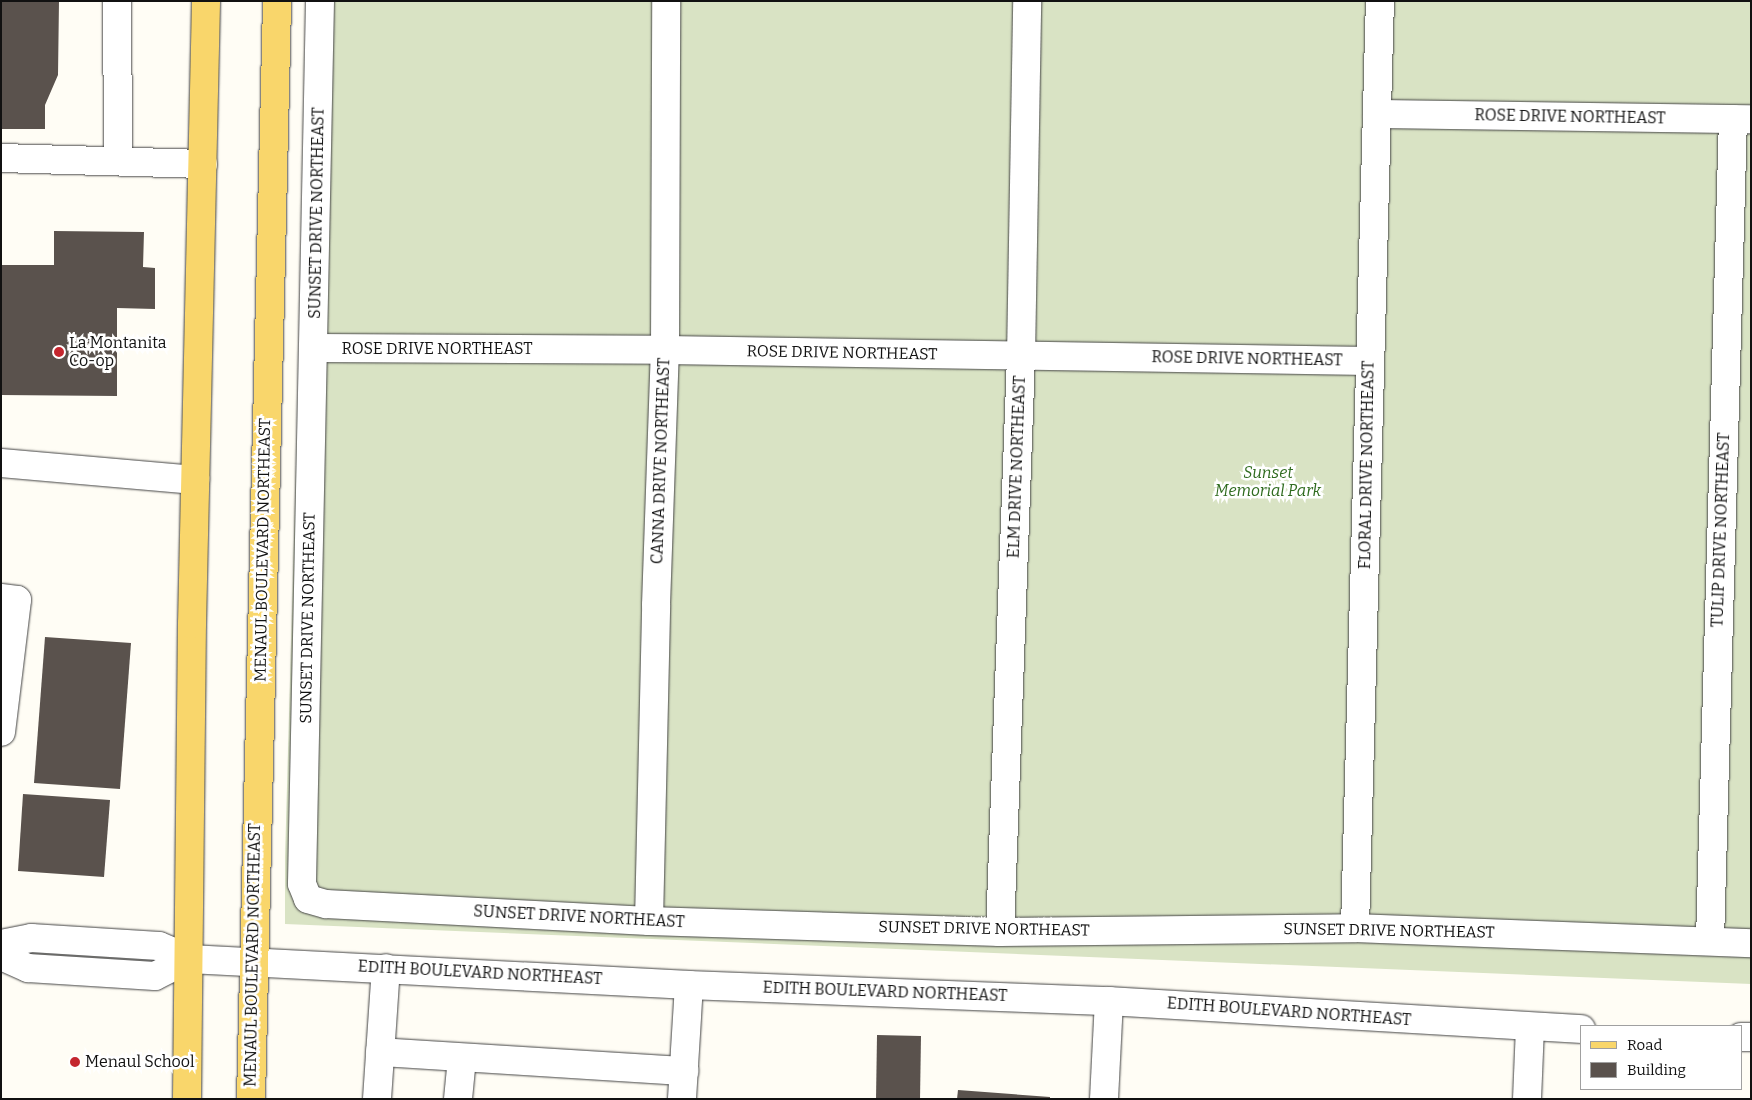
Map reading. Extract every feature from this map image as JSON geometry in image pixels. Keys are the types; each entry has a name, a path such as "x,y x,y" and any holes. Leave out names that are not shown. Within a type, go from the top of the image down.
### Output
{"main road":[{"path":"187,1099 195,480 206,1"},
{"name":"MENAUL BOULEVARD NORTHEAST","path":"251,1099 252,961 277,1"}],"street":[{"path":"117,1 118,161"},
{"name":"SUNSET DRIVE NORTHEAST","path":"320,1 302,884 308,900 326,904 649,921 1000,932 1355,928 1751,943"},
{"name":"CANNA DRIVE NORTHEAST","path":"649,921 656,606 665,350 666,1"},
{"name":"ELM DRIVE NORTHEAST","path":"1000,932 1021,357 1028,1"},
{"name":"FLORAL DRIVE NORTHEAST","path":"1355,928 1380,1"},
{"name":"ROSE DRIVE NORTHEAST","path":"1377,114 1742,119"},
{"name":"TULIP DRIVE NORTHEAST","path":"1710,941 1742,119"},
{"path":"1,158 203,164"},
{"name":"ROSE DRIVE NORTHEAST","path":"314,348 665,350 1021,357 1370,360"},
{"path":"1,463 195,480"},
{"path":"1,598 17,600 1,732"},
{"name":"EDITH BOULEVARD NORTHEAST","path":"1,944 31,938 159,946 189,959 689,985 1109,1001 1580,1030"},
{"path":"57,970 59,940"},
{"name":"EDITH BOULEVARD NORTHEAST","path":"1,956 28,968 155,976 189,959"},
{"path":"377,1099 386,968"},
{"path":"682,1099 689,985"},
{"path":"1104,1099 1109,1001"},
{"path":"1526,1099 1530,1027"},
{"path":"380,1052 684,1071"},
{"path":"458,1099 462,1058"}],"green space":[{"name":"Sunset Memorial Park","path":"309,1 1751,1 1751,984 285,924 285,858"}],"building":[{"path":"1,1 59,1 58,75 45,105 45,129 1,129"},
{"name":"La Montanita Co-op","path":"54,231 144,232 143,267 155,268 155,309 117,308 117,396 1,395 1,265 54,265"},
{"path":"45,637 131,643 120,789 34,783"},
{"path":"23,794 110,800 104,877 18,871"},
{"path":"877,1035 921,1036 920,1099 876,1099"},
{"path":"958,1090 1050,1097 1050,1099 957,1099"}],"place":[{"name":"La Montanita Co-op","path":"59,352"},
{"name":"Menaul School","path":"75,1062"}]}
